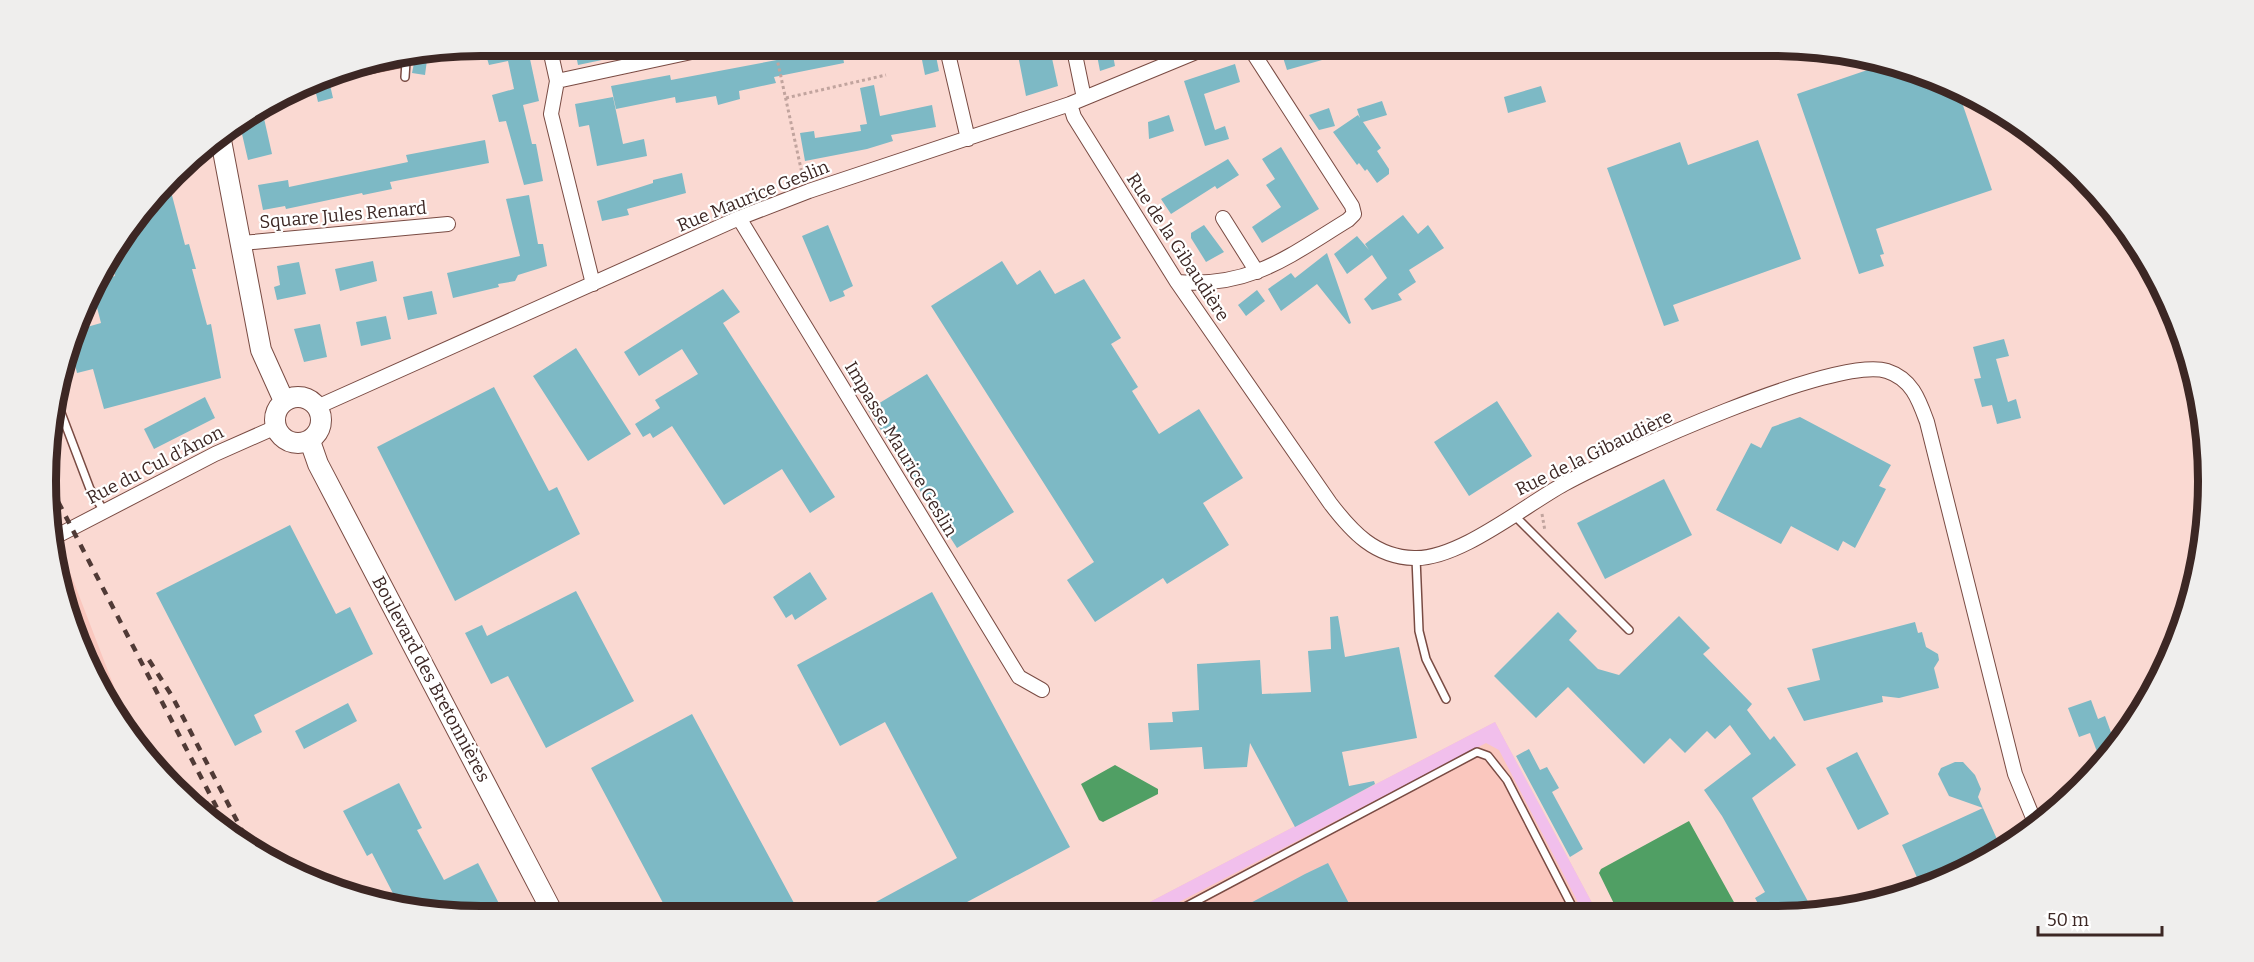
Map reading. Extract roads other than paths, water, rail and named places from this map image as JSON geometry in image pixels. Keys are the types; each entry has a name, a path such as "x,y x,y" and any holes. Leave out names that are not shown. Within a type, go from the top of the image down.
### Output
{"street":[{"path":"551,56 557,81 551,114 592,284"},
{"path":"557,81 673,56"},
{"path":"949,56 968,139"},
{"path":"1075,56 1084,98"},
{"name":"Rue Maurice Geslin","path":"317,407 739,218 809,191 1070,104 1186,56"},
{"path":"1177,282 1218,282 1240,279 1257,273 1348,220 1354,214 1352,206 1255,56"},
{"name":"Rue de la Gibaudière","path":"1070,104 1074,117 1177,282 1348,526 1362,539 1380,550 1416,558 1438,555 1456,548 1564,484 1659,438 1771,396 1846,372 1875,369 1898,376 1914,389 1927,422 2015,774 2033,818"},
{"path":"221,144 261,350 284,401"},
{"name":"Impasse Maurice Geslin","path":"739,218 1019,676 1042,690"},
{"path":"1223,218 1257,273"},
{"name":"Square Jules Renard","path":"242,243 448,224"},
{"path":"297,397 306,398 317,407 321,425 310,441 292,443 280,434 276,427 275,416 284,401 297,397"},
{"name":"Rue du Cul d'Ânon","path":"59,535 214,454 276,427"},
{"name":"Boulevard des Bretonnières","path":"310,441 318,464 549,906"}],"lane":[{"path":"405,77 406,63"},
{"path":"61,414 90,489 104,511"},
{"path":"1513,514 1629,630"},
{"path":"1416,558 1419,631 1426,659 1446,699"},
{"path":"1187,906 1477,752 1488,756 1508,780 1572,906"}],"railway":[{"path":"56,498 223,820"},
{"path":"149,660 172,696 244,834"},
{"path":"206,802 208,808"}]}
